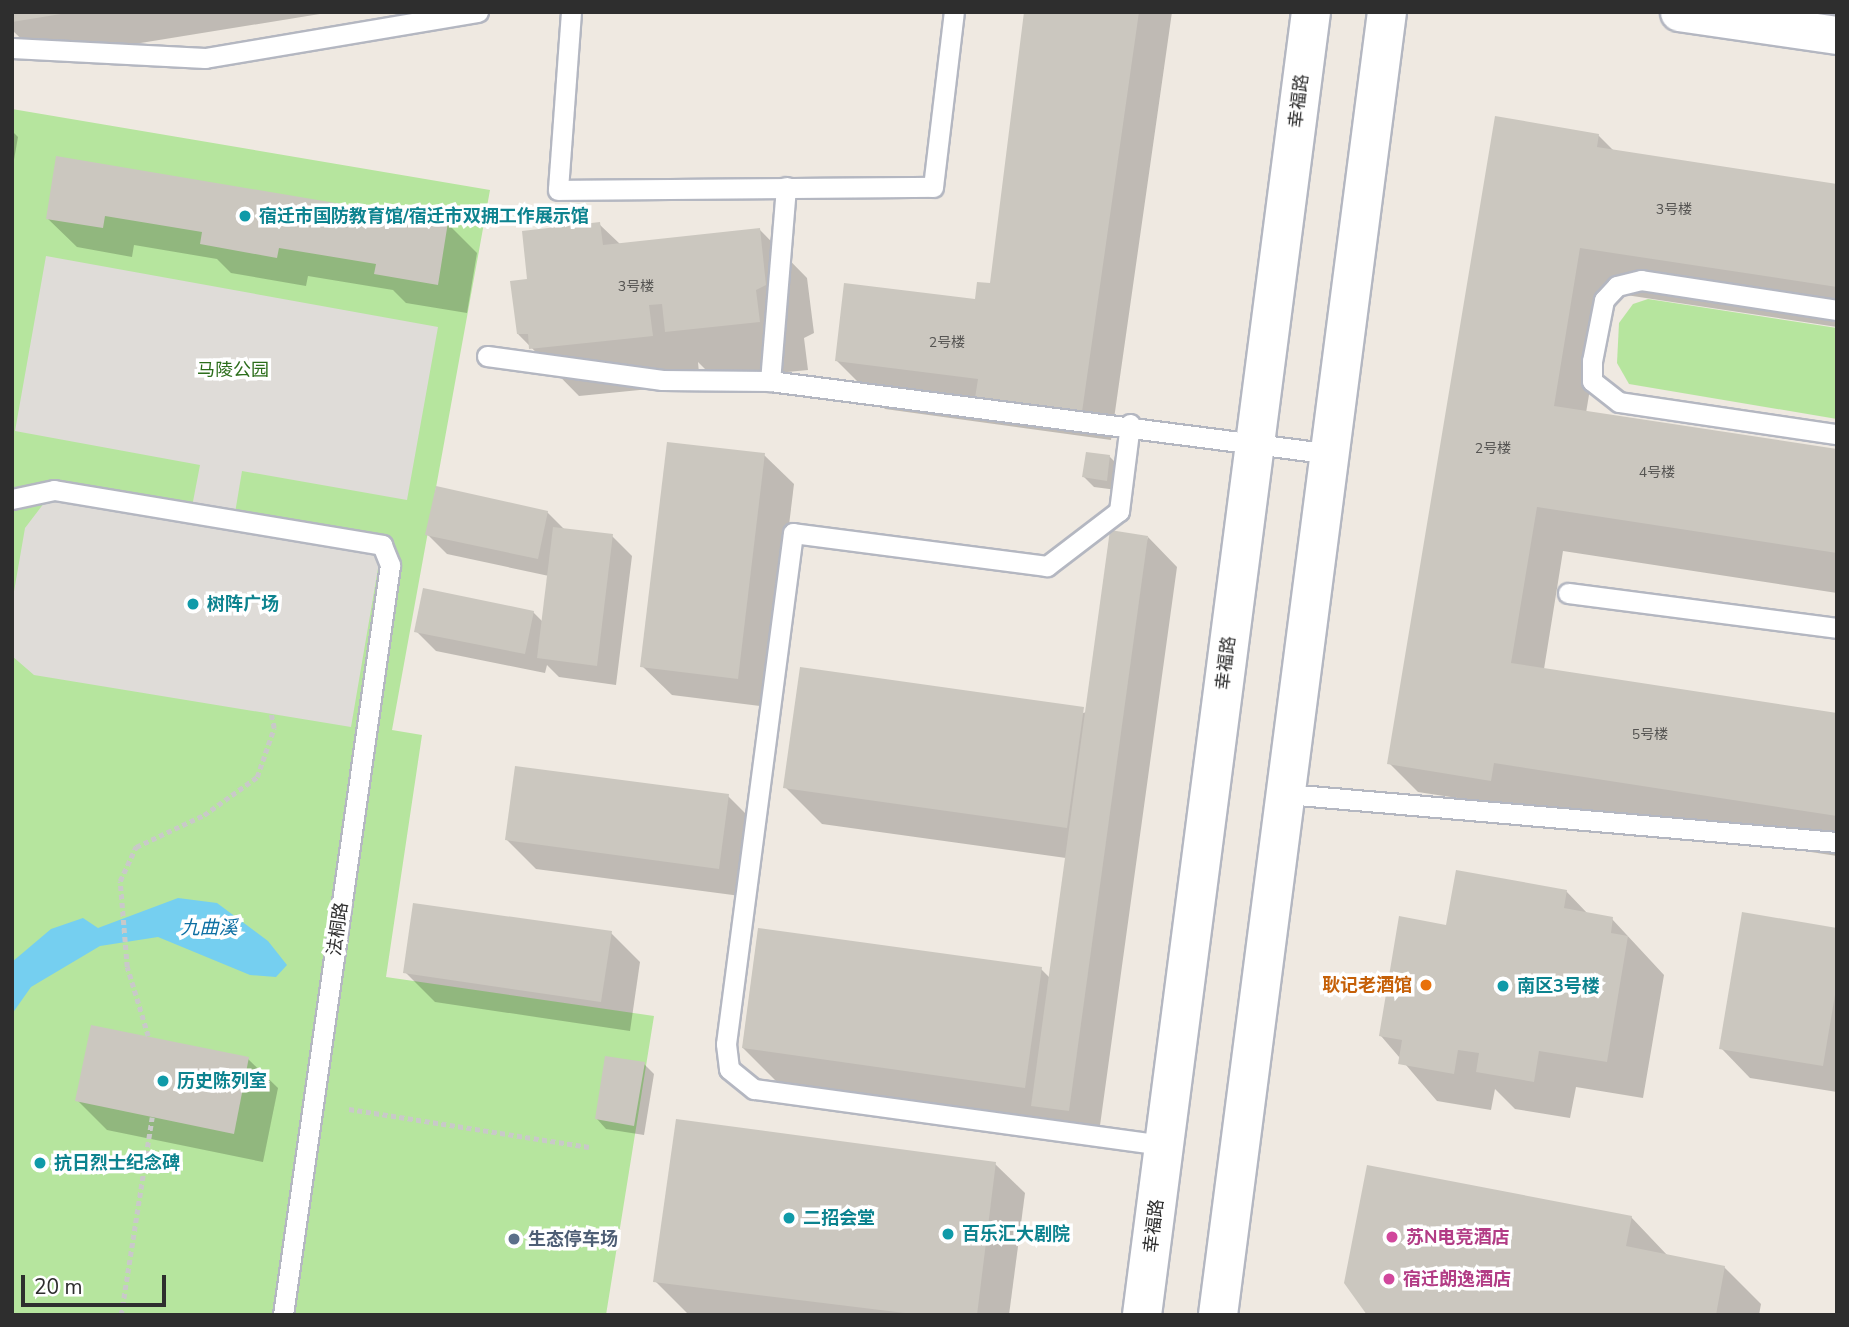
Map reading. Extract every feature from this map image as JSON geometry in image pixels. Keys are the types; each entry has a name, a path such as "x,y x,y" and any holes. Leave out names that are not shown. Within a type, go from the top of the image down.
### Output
{"main road":[{"name":"幸福路","path":"1142,1315 1311,12"},
{"path":"1218,1315 1332,454 1387,12"},
{"path":"1225,1266 1229,1315"}],"street":[{"path":"1679,12 1837,35"}],"lane":[{"path":"12,48 205,58 478,12"},
{"path":"570,12 558,190 933,187 954,12"},
{"path":"770,381 786,187"},
{"path":"1837,310 1641,280 1617,286 1604,300 1592,361 1592,381 1619,402 1837,434"},
{"path":"487,356 662,380 770,381 1130,424 1332,454"},
{"path":"1130,424 1119,511 1047,566 793,533 726,1044 729,1069 754,1090 1164,1145"},
{"name":"法桐路","path":"12,499 54,490 382,545 390,565 283,1315"},
{"path":"1568,593 1837,628"},
{"path":"1287,794 1837,842"}],"path":[{"path":"148,1036 127,967 120,881 136,847 204,815 257,777 274,728 271,713"},
{"path":"313,1103 589,1147"},
{"path":"121,1315 152,1117"}],"green space":[{"name":"马陵公园","path":"12,109 490,190 392,730 422,735 386,977 654,1016 606,1315 12,1315"},
{"path":"1648,299 1837,328 1837,419 1629,384 1617,363 1619,323 1633,304"}],"shaded area":[{"path":"46,256 438,327 407,500 242,471 234,519 382,545 351,727 34,675 12,656 12,603 25,528 54,490 191,512 200,465 15,431"}],"water":[{"name":"九曲溪","path":"178,898 217,903 268,941 287,965 276,977 250,975 158,937 100,946 31,987 12,1014 12,962 51,929 83,918 98,928"}],"building":[{"path":"12,12 61,12 61,14 12,22"},
{"path":"1024,12 1139,12 1082,412 975,398 978,379 835,361 844,283 975,299 977,282 990,283"},
{"path":"1495,116 1599,134 1597,147 1837,184 1837,287 1580,248 1554,406 1837,449 1837,553 1537,507 1511,663 1837,713 1837,816 1494,763 1491,781 1387,764"},
{"path":"56,156 448,222 438,285 374,274 376,264 279,248 277,258 200,244 202,232 105,216 103,228 46,219"},
{"path":"600,222 603,245 760,228 766,285 756,290 760,322 665,332 662,304 649,305 653,336 529,349 528,334 517,334 510,281 527,279 522,231"},
{"path":"667,442 765,453 738,679 640,667"},
{"path":"1086,452 1110,455 1107,481 1082,477"},
{"path":"436,486 548,511 538,559 425,535"},
{"path":"553,527 613,534 597,666 537,658"},
{"path":"1110,530 1148,536 1069,1111 1031,1106"},
{"path":"423,588 534,611 525,654 414,632"},
{"path":"800,667 1084,707 1067,828 783,788"},
{"path":"515,766 729,794 719,869 505,840"},
{"name":"南区3号楼","path":"1456,870 1567,890 1564,908 1613,917 1611,933 1628,936 1607,1062 1539,1051 1534,1082 1476,1072 1479,1053 1458,1050 1454,1074 1398,1064 1402,1040 1379,1036 1399,916 1446,925"},
{"path":"413,903 612,931 601,1002 403,973"},
{"path":"1742,912 1837,928 1837,983 1823,1066 1719,1049"},
{"path":"758,928 1042,967 1025,1088 742,1048"},
{"path":"91,1025 249,1057 234,1134 75,1101"},
{"path":"605,1056 645,1062 634,1126 595,1119"},
{"name":"二招会堂","path":"676,1119 996,1162 977,1315 921,1315 653,1282"},
{"path":"1367,1165 1632,1216 1626,1246 1725,1266 1716,1315 1367,1315 1344,1283"}],"place":[{"name":"宿迁市国防教育馆/宿迁市双拥工作展示馆","path":"245,216"},
{"name":"树阵广场","path":"193,604"},
{"name":"耿记老酒馆","path":"1426,985"},
{"name":"南区3号楼","path":"1503,986"},
{"name":"历史陈列室","path":"163,1081"},
{"name":"抗日烈士纪念碑","path":"40,1163"},
{"name":"二招会堂","path":"789,1218"},
{"name":"百乐汇大剧院","path":"948,1234"},
{"name":"苏N电竞酒店","path":"1392,1237"},
{"name":"生态停车场","path":"514,1239"},
{"name":"宿迁朗逸酒店","path":"1389,1279"}]}
